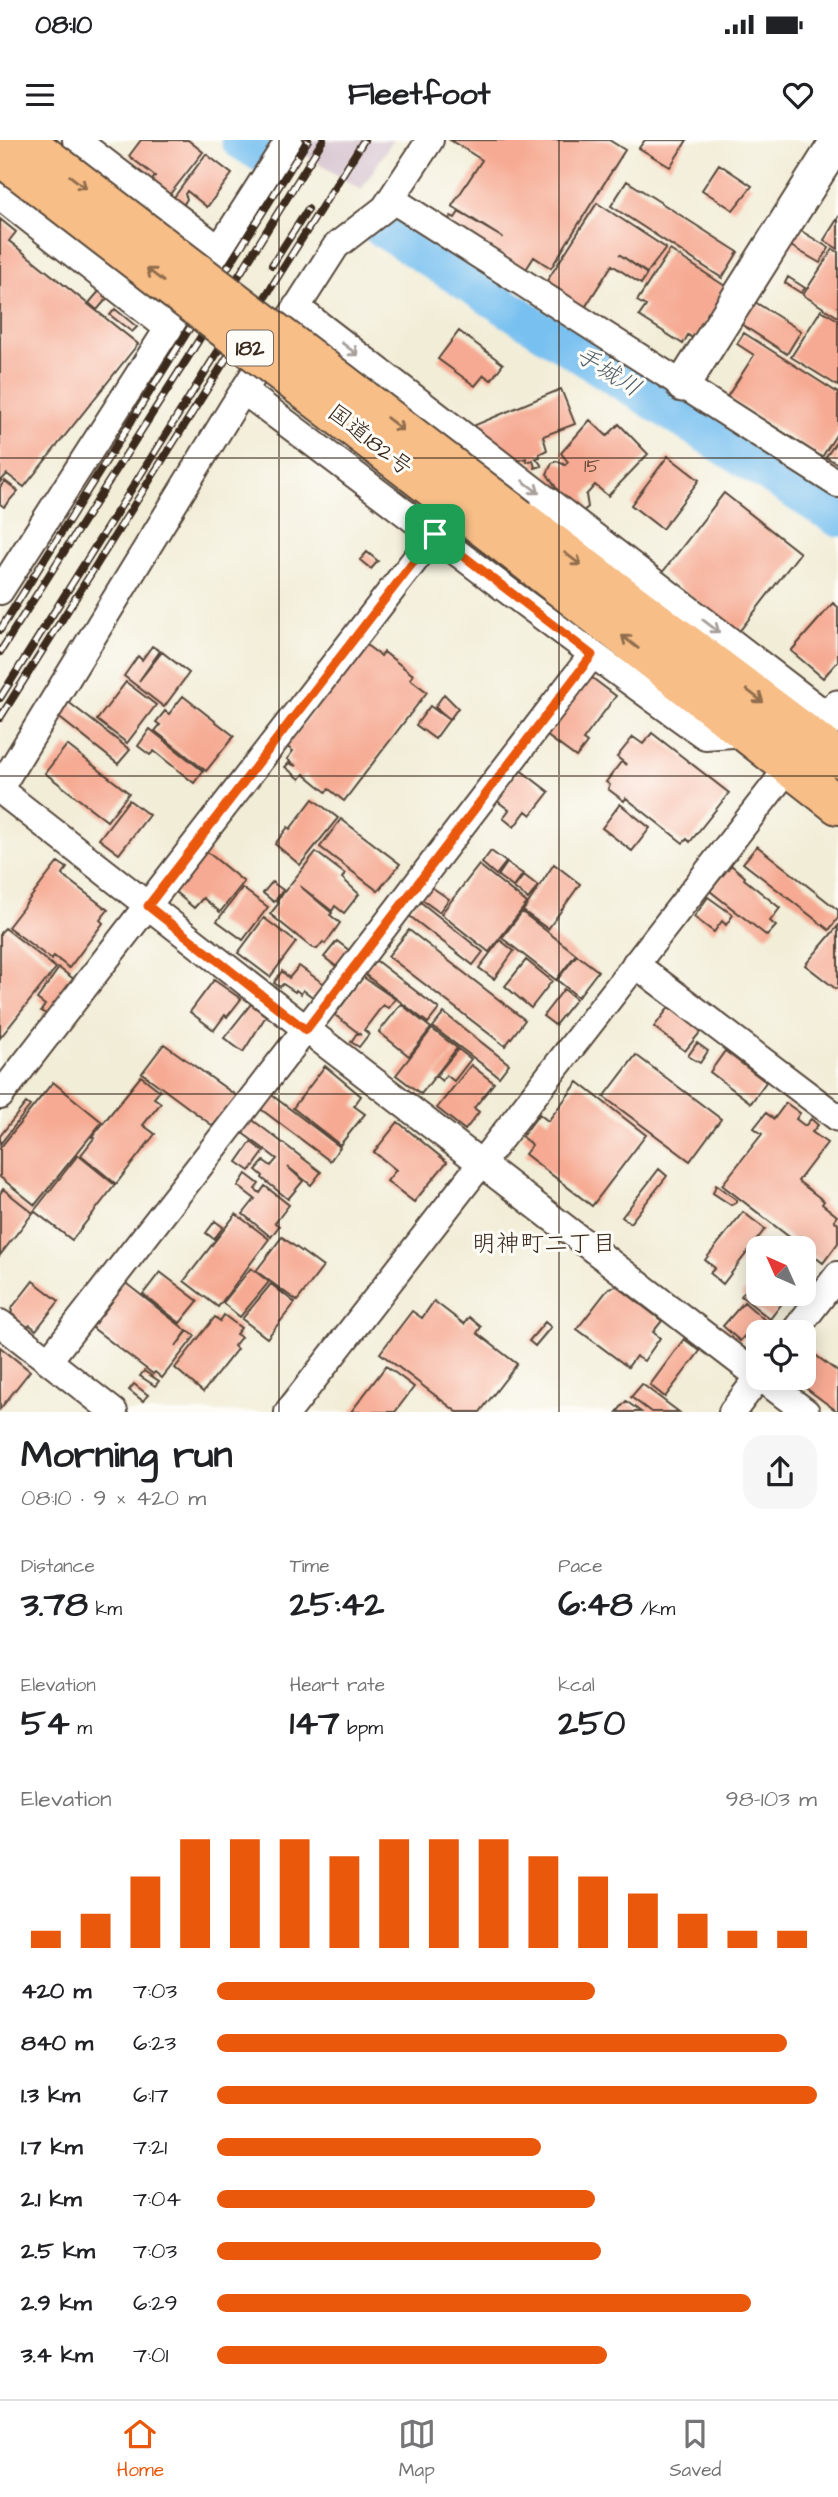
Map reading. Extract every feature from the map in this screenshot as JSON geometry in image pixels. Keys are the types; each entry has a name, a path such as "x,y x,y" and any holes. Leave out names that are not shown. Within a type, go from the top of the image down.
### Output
{"highway":[{"name":"国道182号","path":"24,140 510,529 746,733 821,738"},
{"name":"国道182号","path":"0,156 510,529 821,738 838,805"}],"street":[{"path":"76,140 219,249"},
{"path":"430,140 389,204 336,246 233,407 0,789 306,1030 746,1367"},
{"path":"683,385 838,140"},
{"path":"0,591 287,142"},
{"path":"0,195 169,329"},
{"path":"389,204 838,484"},
{"path":"288,1412 635,964 821,738 296,307"},
{"path":"245,392 592,655 705,736 746,733"},
{"path":"0,1096 435,534"},
{"path":"49,1360 306,1030 592,655"},
{"path":"635,964 838,1118"},
{"path":"803,1320 838,1275"},
{"path":"0,1323 114,1412"},
{"path":"732,1412 749,1390"},
{"path":"776,1390 806,1412"}],"shaded area":[{"path":"302,140 393,140 361,190 296,149"}],"building":[{"path":"141,140 188,140 203,152 167,198 149,185 155,176 129,156"},
{"path":"450,140 609,140 625,150 551,268 534,257 525,271 447,222 459,212 503,238 452,206 482,160"},
{"path":"645,140 687,140 670,167 639,148"},
{"path":"206,154 232,174 207,207 187,191 187,199 182,207 172,200"},
{"path":"719,164 752,186 733,210 702,190"},
{"path":"627,181 738,252 722,278 611,206"},
{"path":"597,203 666,248 647,273 619,254 647,274 641,284 612,265 584,309 545,284"},
{"path":"838,218 838,249 824,240"},
{"path":"0,219 16,232 9,241 138,344 24,487 7,474 0,482"},
{"path":"798,229 829,248 820,263 789,245"},
{"path":"833,249 838,252 838,317 803,295"},
{"path":"670,250 728,288 695,340 688,335 683,344 639,316 646,306 637,301"},
{"path":"788,277 805,288 801,293 785,283"},
{"path":"101,289 109,296 97,310 89,303"},
{"path":"755,302 801,331 787,354 741,324"},
{"path":"115,309 137,327 132,332 110,315"},
{"path":"821,310 838,320 838,386 791,357"},
{"path":"459,331 503,364 491,380 484,375 475,386 438,359"},
{"path":"744,333 838,393 838,432 822,457 727,397 754,355 737,344"},
{"path":"561,389 575,424 543,436 547,450 536,458 542,466 535,468 533,460 527,462 526,458 512,463 476,436 473,426"},
{"path":"590,420 607,436 619,424 648,454 608,496 595,485 586,495 588,507 581,513 571,510 547,474 552,463 557,461 565,465 568,462 561,453"},
{"path":"838,439 838,464 826,457"},
{"path":"668,456 699,480 662,529 631,505"},
{"path":"5,481 18,491 4,507 0,504 0,487"},
{"path":"724,493 800,553 738,633 662,573"},
{"path":"367,552 378,561 371,569 360,560"},
{"path":"833,603 838,607 838,661 823,678 791,651"},
{"path":"365,644 381,656 384,652 413,675 410,679 427,692 344,801 329,789 326,792 304,774 300,779 285,767 289,763 296,766 287,759 293,751 286,746"},
{"path":"152,646 160,651 139,681 162,652 189,673 164,707 124,676 138,656 142,660"},
{"path":"591,677 616,696 583,740 587,743 576,757 546,735"},
{"path":"126,682 156,705 127,743 97,720"},
{"path":"444,694 458,708 450,719 435,707"},
{"path":"183,696 234,736 206,771 155,731 160,725 156,722 165,711 169,714"},
{"path":"67,701 130,750 118,764 56,715"},
{"path":"430,706 449,720 435,739 416,725"},
{"path":"150,729 203,771 194,783 154,751 150,755 138,746"},
{"path":"652,733 729,793 690,842 687,839 683,843 626,798 624,801 608,789 610,785 606,782 621,762 627,765 617,757 633,737 643,744"},
{"path":"67,745 129,793 107,821 45,773"},
{"path":"519,769 549,792 531,815 526,811 514,827 503,818 509,810 496,800"},
{"path":"313,799 338,818 300,865 275,844"},
{"path":"129,800 149,815 119,854 99,839"},
{"path":"620,804 650,828 632,851 602,828"},
{"path":"341,819 400,864 378,891 320,847"},
{"path":"757,846 838,910 838,918 829,930 743,863"},
{"path":"205,850 244,882 220,912 203,898 194,908 173,890"},
{"path":"491,851 506,862 496,875 482,863"},
{"path":"316,852 345,874 342,878 359,894 344,913 335,906 332,911 300,886 340,923 325,944 323,942 317,949 270,914 279,903 277,901"},
{"path":"58,862 67,868 62,875 108,910 100,920 103,923 69,968 54,956 52,960 8,927"},
{"path":"507,863 523,874 513,887 498,876"},
{"path":"554,864 580,884 548,929 523,911"},
{"path":"479,865 527,903 489,952 441,914"},
{"path":"731,865 780,908 770,921 776,926 767,936 710,891"},
{"path":"524,875 538,886 528,899 514,888"},
{"path":"272,882 283,890 274,902 263,893"},
{"path":"430,886 449,899 439,912 421,899"},
{"path":"242,888 268,907 243,940 217,921"},
{"path":"708,897 733,915 726,925 722,921 714,932 694,917"},
{"path":"418,900 483,952 473,965 407,914"},
{"path":"522,912 576,954 556,980 502,938"},
{"path":"264,918 296,942 270,977 238,953"},
{"path":"838,926 838,987 836,989 805,965"},
{"path":"5,928 56,968 0,1038 0,933"},
{"path":"409,930 525,1020 505,1046 388,956"},
{"path":"500,940 514,951 494,979 479,968"},
{"path":"337,941 350,951 337,967 324,957"},
{"path":"577,955 598,971 578,997 557,980"},
{"path":"374,959 439,1009 428,1023 363,973"},
{"path":"526,960 552,981 531,1008 505,986"},
{"path":"299,966 324,984 314,998 303,990 301,994 283,984 280,987 274,983 282,971 289,978"},
{"path":"59,968 75,980 46,1014 41,1011 45,1005 37,999"},
{"path":"363,977 395,999 388,1008 383,1005 364,1030 369,1034 359,1047 351,1042 357,1033 361,1035 335,1015"},
{"path":"214,980 241,999 214,1030 190,1012"},
{"path":"564,989 576,999 555,1025 543,1016"},
{"path":"251,1004 266,1016 243,1052 224,1038"},
{"path":"401,1004 431,1028 409,1056 379,1032"},
{"path":"670,1006 702,1030 685,1051 654,1027"},
{"path":"444,1013 509,1064 499,1077 433,1027"},
{"path":"432,1029 457,1048 421,1094 396,1075"},
{"path":"697,1043 708,1051 700,1063 688,1056"},
{"path":"164,1044 238,1097 213,1126 142,1073"},
{"path":"458,1049 471,1059 454,1081 446,1075 442,1081 436,1076"},
{"path":"725,1051 766,1082 751,1103 710,1072"},
{"path":"636,1055 721,1119 690,1161 604,1097"},
{"path":"471,1065 494,1083 474,1108 479,1112 465,1130 437,1108"},
{"path":"325,1066 361,1096 354,1106 365,1114 340,1145 293,1108"},
{"path":"141,1076 160,1091 154,1098 161,1103 143,1125 155,1134 116,1184 81,1155 94,1138 92,1137"},
{"path":"53,1082 102,1122 35,1205 0,1177 0,1148"},
{"path":"578,1082 646,1135 592,1206 525,1154 532,1145 522,1137 539,1114 548,1121"},
{"path":"269,1093 340,1147 330,1161 258,1107"},
{"path":"26,1103 30,1106 0,1144 0,1136"},
{"path":"786,1103 800,1113 796,1119 805,1126 811,1119 818,1125 812,1132 827,1143 798,1181 824,1201 822,1204 837,1216 834,1220 838,1224 838,1243 823,1263 816,1258 816,1236 788,1236 722,1185 762,1134 754,1128 766,1113 774,1119"},
{"path":"250,1118 321,1172 311,1185 288,1167 303,1181 288,1199 262,1178 256,1170 264,1161 271,1166 277,1159 240,1131"},
{"path":"398,1122 447,1162 414,1202 387,1181 396,1170 374,1152"},
{"path":"251,1142 264,1152 250,1171 237,1162"},
{"path":"78,1155 115,1185 72,1240 34,1211"},
{"path":"659,1169 667,1176 630,1223 622,1217"},
{"path":"246,1174 259,1184 255,1189 260,1193 265,1186 289,1205 275,1223 279,1226 271,1237 243,1214 255,1199 238,1186"},
{"path":"716,1185 737,1200 735,1203 731,1205 713,1193"},
{"path":"3,1189 33,1213 0,1255 0,1194"},
{"path":"743,1212 765,1229 760,1236 746,1236 746,1254 723,1284 710,1273 715,1268 705,1260"},
{"path":"236,1214 269,1239 218,1307 184,1281"},
{"path":"215,1221 223,1227 214,1239 206,1233"},
{"path":"282,1237 323,1267 297,1301 256,1271"},
{"path":"251,1268 269,1282 240,1317 223,1303"},
{"path":"160,1272 198,1301 180,1323 143,1294"},
{"path":"33,1281 59,1301 36,1330 30,1325 27,1327 11,1313 11,1309"},
{"path":"123,1281 187,1331 176,1346 188,1331 195,1336 162,1378 89,1325"},
{"path":"271,1284 295,1303 267,1338 242,1319"},
{"path":"617,1286 662,1321 653,1332 660,1338 644,1361 636,1356 628,1367 577,1329 609,1288"},
{"path":"434,1301 464,1324 469,1317 481,1327 477,1333 517,1364 480,1412 457,1412 380,1353 412,1311 422,1318"},
{"path":"744,1302 765,1320 746,1320 746,1334 740,1341 723,1326"},
{"path":"754,1306 780,1306 770,1319"},
{"path":"224,1315 241,1328 236,1334 241,1337 234,1346 237,1349 203,1392 175,1368 215,1317 220,1321"},
{"path":"545,1322 551,1327 535,1346 529,1341"},
{"path":"684,1339 700,1351 665,1397 650,1385"},
{"path":"0,1347 30,1371 0,1409"},
{"path":"816,1356 838,1372 838,1412 808,1390 816,1390"},
{"path":"386,1366 414,1387 395,1412 351,1412"},
{"path":"144,1371 159,1381 155,1386 140,1376"},
{"path":"134,1384 148,1395 143,1401 129,1390"},
{"path":"642,1384 679,1412 651,1412 631,1397"},
{"path":"626,1401 641,1412 617,1412"}],"waterway":[{"name":"手城川","path":"240,140 269,158"},
{"name":"手城川","path":"377,225 838,518"}],"railway":[{"path":"0,630 308,140"},
{"path":"0,652 323,140"},
{"path":"0,718 364,140"},
{"path":"272,265 308,209"},
{"path":"0,698 246,307"}],"district":[{"name":"明神町二丁目","path":"544,1244"}],"route":[{"path":"435,534 592,655 306,1030 148,906 435,534"}]}
